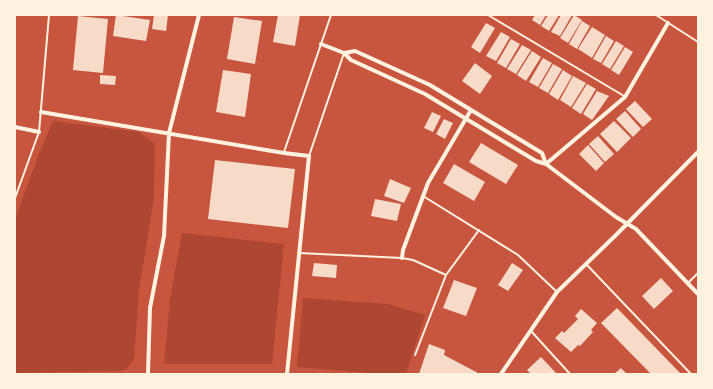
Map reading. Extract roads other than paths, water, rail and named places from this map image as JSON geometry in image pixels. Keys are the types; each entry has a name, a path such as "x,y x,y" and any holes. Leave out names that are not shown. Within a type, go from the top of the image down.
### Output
{"street":[{"path":"148,374 150,308 164,236 169,133 199,15"},
{"path":"546,164 625,97 668,23"},
{"path":"321,44 344,53 351,60 424,94 536,162 546,164 616,217 636,229 698,294"},
{"path":"344,53 355,51 430,85 542,153 546,164"},
{"path":"402,258 403,250 428,182 471,110"},
{"path":"41,112 309,156 287,374"},
{"path":"15,126 39,132"},
{"path":"501,374 557,292 586,265 698,152"}],"lane":[{"path":"15,198 39,132 49,15"},
{"path":"284,153 331,15"},
{"path":"488,15 625,97"},
{"path":"656,15 698,42"},
{"path":"309,156 344,53"},
{"path":"422,196 479,230 518,256 557,292"},
{"path":"416,355 446,275 479,230"},
{"path":"299,253 402,258 413,260 446,275"},
{"path":"586,265 691,374"},
{"path":"688,283 698,273"},
{"path":"531,331 570,374"}]}
